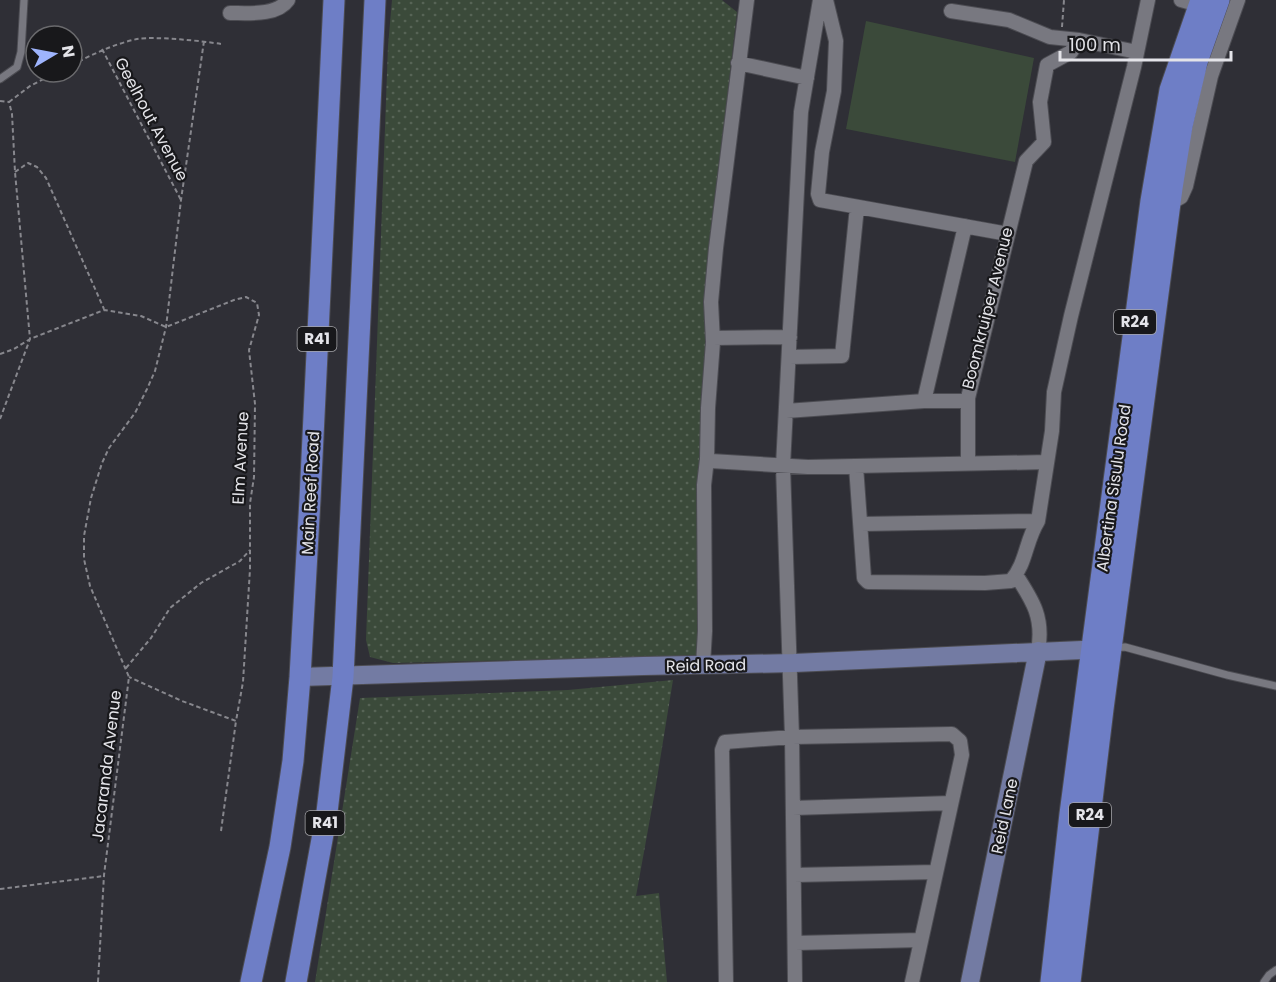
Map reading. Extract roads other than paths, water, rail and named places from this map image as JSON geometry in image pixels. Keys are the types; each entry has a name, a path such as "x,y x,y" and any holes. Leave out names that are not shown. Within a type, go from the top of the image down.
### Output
{"main road":[{"name":"Main Reef Road","path":"251,982 280,847 293,761 300,677 334,0"},
{"name":"R41","path":"296,982 327,812 343,677 375,0"},
{"name":"Albertina Sisulu Road","path":"1051,982 1102,649 1161,202 1197,62 1200,1"},
{"name":"Albertina Sisulu Road","path":"1070,982 1102,649"}],"street":[{"path":"230,13 276,9 288,0"},
{"path":"703,665 705,630 704,485 713,338 711,302 747,0"},
{"path":"795,982 792,737 783,466 801,112 820,0"},
{"path":"826,0 836,41 834,92 822,152 818,194 820,200 1008,234"},
{"path":"856,466 864,579 868,582 985,583 1011,581 1020,570 1031,532 1038,522 1054,392 1148,0"},
{"path":"1161,202 1181,197 1186,186 1211,76 1238,0"},
{"path":"951,11 1009,20 1050,38 1079,40 1137,52"},
{"path":"968,464 968,401 1026,161 1044,142 1040,102 1047,65 1071,52 1079,40"},
{"path":"738,63 807,78"},
{"path":"789,357 842,356 857,207"},
{"path":"924,401 965,226"},
{"path":"713,338 790,337"},
{"path":"786,411 924,401 968,401"},
{"path":"711,461 783,466 1047,462"},
{"path":"861,524 1038,522"},
{"path":"1016,574 1036,605 1040,640 1038,651"},
{"name":"Reid Road","path":"300,677 788,663 1102,649"},
{"name":"Reid Lane","path":"970,982 1038,651"},
{"path":"726,982 722,750 725,742 792,737 952,734 960,741 962,755 912,982"},
{"path":"793,808 951,803"},
{"path":"794,875 936,872"},
{"path":"795,943 921,940"}],"lane":[{"path":"0,79 17,67 21,52 24,0"},
{"path":"1102,649 1125,647 1276,686"},
{"path":"1264,982 1276,970"}]}
